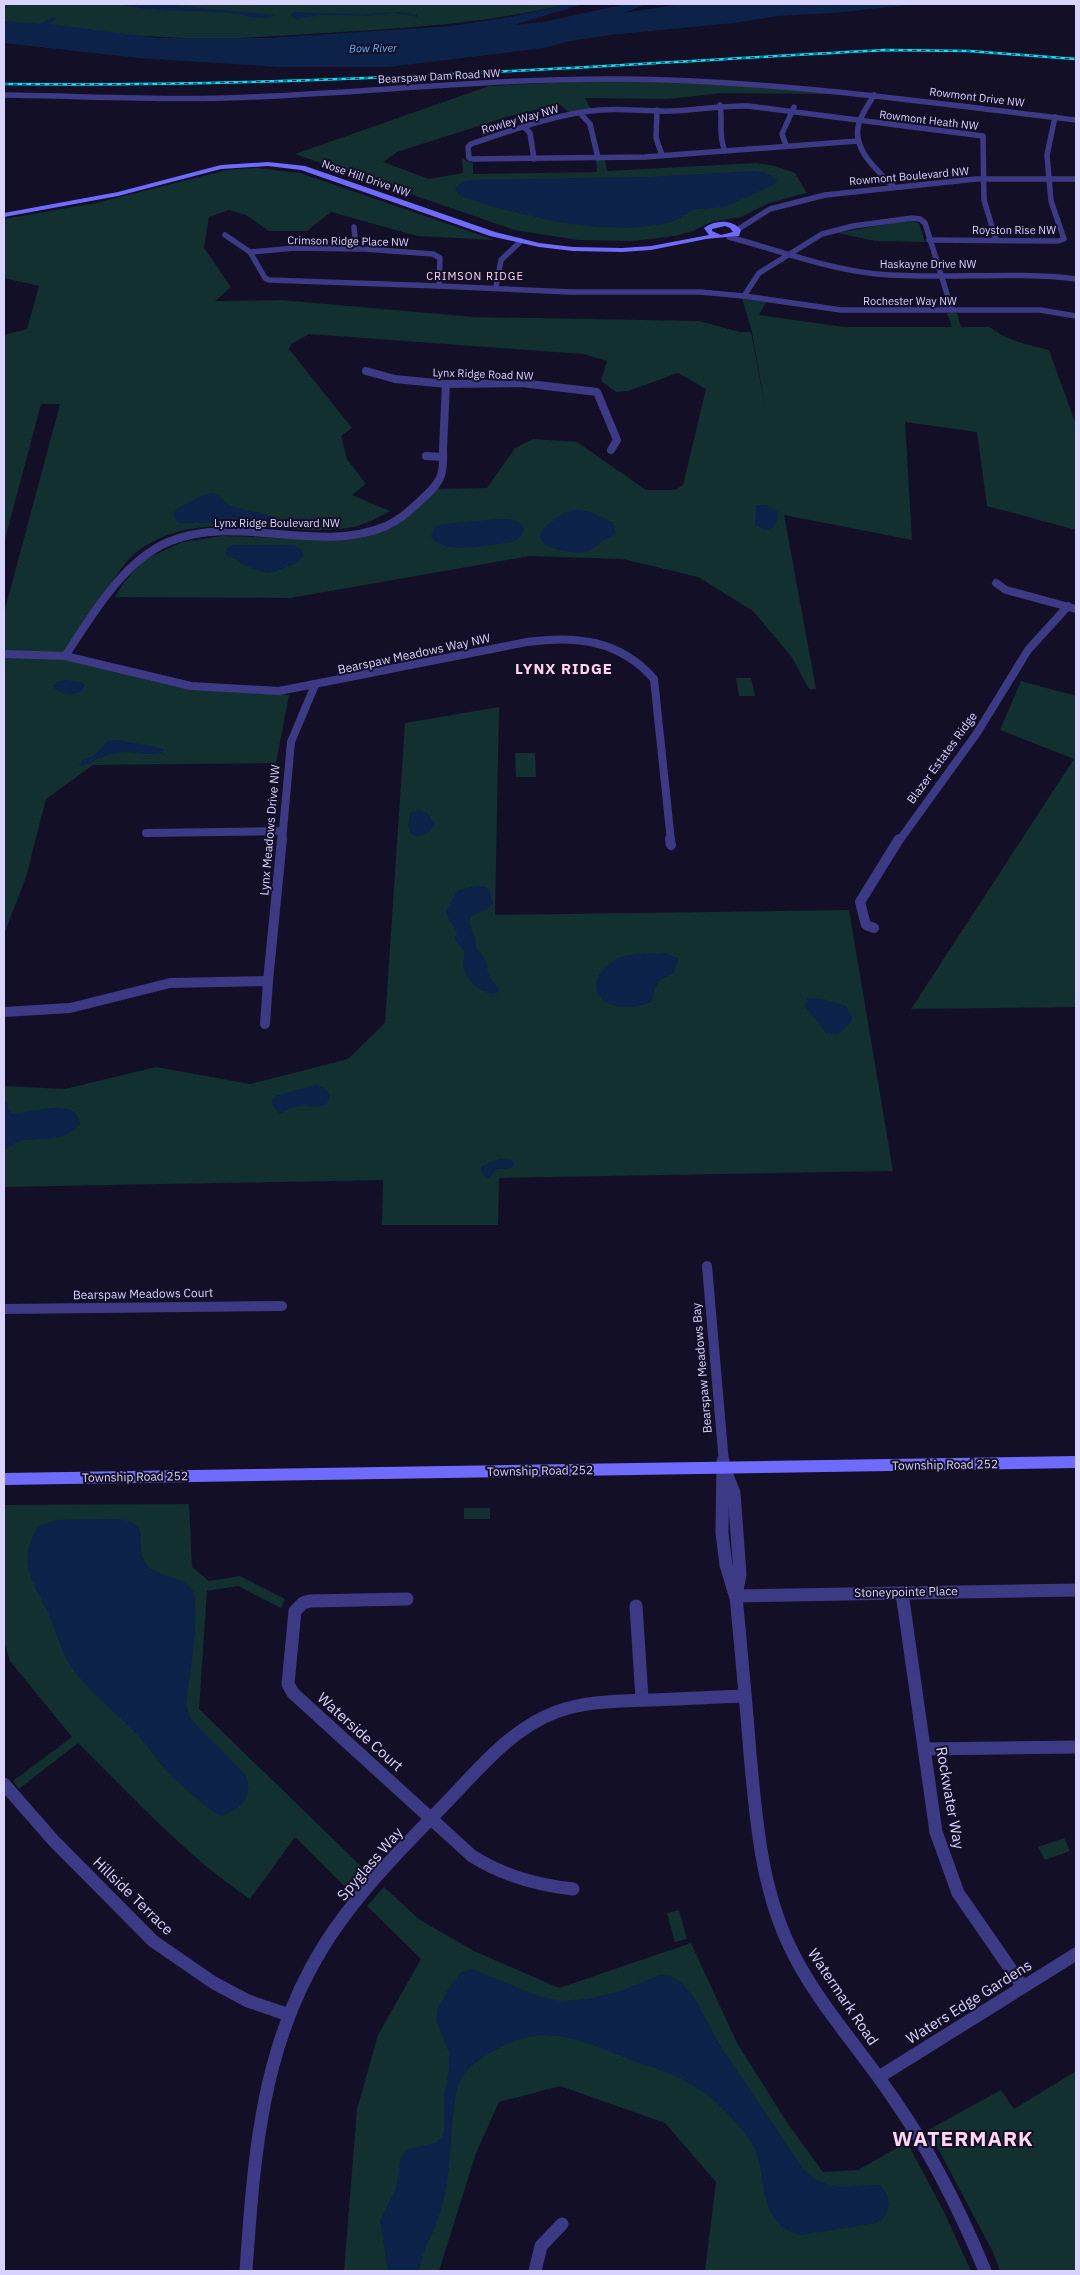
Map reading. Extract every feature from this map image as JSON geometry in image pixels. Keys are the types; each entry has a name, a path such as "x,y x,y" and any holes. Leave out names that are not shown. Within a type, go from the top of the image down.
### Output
{"street":[{"name":"Bearspaw Dam Road NW","path":"4,96 224,98 484,83 617,79 754,83 874,95"},
{"name":"Rowmont Drive NW","path":"874,95 1076,120"},
{"path":"874,95 860,121 857,134 858,141 866,156 892,186"},
{"path":"720,105 723,120 718,137 725,152"},
{"name":"Rowley Way NW","path":"858,141 786,145 725,152 534,159 469,158 468,145 524,127 580,113 602,110 678,110 720,105 748,106 793,110 860,121"},
{"path":"657,110 656,138 662,155"},
{"path":"786,145 782,134 793,110"},
{"path":"580,113 590,124 598,158"},
{"path":"1049,178 1047,155 1055,117"},
{"name":"Rowmont Heath NW","path":"860,121 983,136 983,179"},
{"path":"524,127 530,133 534,159"},
{"name":"Nose Hill Drive NW","path":"4,211 107,192 211,165 240,160 270,160 309,165 523,239 620,245 674,240 697,234 721,224"},
{"name":"Nose Hill Drive NW","path":"4,215 118,194 221,167 276,164 310,170 493,234 573,249 622,250 663,246 706,237 729,237"},
{"name":"Royston Rise NW","path":"930,240 1058,241 1064,239 1052,209 1049,178"},
{"path":"983,179 985,205 996,240"},
{"name":"Rowmont Boulevard NW","path":"721,224 748,220 776,206 804,199 892,186 983,179 1076,179"},
{"path":"225,235 250,252 268,280 496,287 571,292 744,296 752,280 759,273 810,241 834,230 904,218 920,219 925,223 952,310"},
{"name":"Rowmont Boulevard NW","path":"737,231 748,220"},
{"path":"721,224 732,226 737,231 729,237"},
{"path":"354,227 356,249"},
{"path":"708,228 712,234 720,237"},
{"name":"Haskayne Drive NW","path":"737,231 753,242"},
{"name":"Haskayne Drive NW","path":"729,237 753,242 787,255 851,272 902,276 1025,274 1076,279"},
{"path":"496,287 501,260 523,239"},
{"name":"Crimson Ridge Place NW","path":"250,252 286,249 356,249 437,255 440,258 439,286"},
{"name":"Rochester Way NW","path":"744,296 841,310 1040,310 1076,316"},
{"name":"Lynx Ridge Road NW","path":"366,371 395,379 446,384 521,383 597,392 617,440 610,450"},
{"name":"Lynx Ridge Boulevard NW","path":"65,656 99,607 138,561 167,542 208,534 232,532 332,535 382,527 404,516 436,486 442,474 446,384"},
{"path":"426,456 442,457"},
{"name":"Blazer Estates Ridge","path":"996,584 1006,590 1072,608"},
{"name":"Blazer Estates Ridge","path":"874,928 866,925 860,902 896,844 978,733 1028,650 1072,608"},
{"name":"Bearspaw Meadows Way NW","path":"4,654 65,656 191,686 279,691 315,686 547,639 594,641 615,649 644,667 654,679 671,845"},
{"name":"Lynx Meadows Drive NW","path":"265,1024 291,742 315,686"},
{"path":"146,833 282,831"},
{"path":"4,1012 70,1008 170,983 268,981"},
{"name":"Bearspaw Meadows Bay","path":"707,1266 724,1468"},
{"name":"Bearspaw Meadows Court","path":"4,1309 282,1306"},
{"name":"Township Road 252","path":"4,1479 1076,1462"},
{"name":"Watermark Road","path":"724,1468 720,1493 727,1574 736,1596 757,1824 776,1912 789,1945 808,1980 839,2026 879,2077 921,2142 941,2177 985,2271"},
{"name":"Stoneypointe Place","path":"736,1596 1076,1590"},
{"name":"Rockwater Way","path":"902,1593 936,1832 958,1893 1023,1987"},
{"name":"Waterside Court","path":"406,1600 310,1601 298,1606 295,1611 288,1684 293,1693 472,1856 490,1868 524,1882 573,1889"},
{"path":"636,1606 642,1698"},
{"name":"Spyglass Way","path":"246,2271 253,2169 261,2114 274,2060 289,2015 307,1976 329,1939 364,1891 517,1732 535,1720 574,1705 642,1698 745,1696"},
{"path":"925,1749 1076,1747"},
{"name":"Hillside Terrace","path":"4,1784 52,1840 153,1941 214,1983 248,2001 289,2015"},
{"name":"Waters Edge Gardens","path":"879,2077 1076,1954"},
{"path":"534,2271 541,2246 562,2224"}],"green space":[{"path":"4,4 569,4 496,18 423,26 280,36 209,38 117,34 4,23"},
{"path":"614,80 761,86 824,92 822,94 723,93 667,99 585,98 591,109 570,113 559,104 507,117 397,152 383,162 429,179 463,173 462,157 466,161 473,163 473,174 597,172 596,160 605,160 607,171 756,163 775,166 795,173 807,193 769,203 741,217 711,222 693,231 675,236 634,241 578,240 514,230 295,154 489,86"},
{"path":"256,168 300,173 495,240 417,236 331,212 307,231 269,231 246,215 229,210 209,217 204,248 231,287 215,301 281,300 474,317 699,321 740,332 751,332 766,412 752,332 742,298 766,302 759,315 844,327 952,327 947,313 957,313 961,327 990,327 1010,339 1049,350 1076,425 1076,530 987,506 977,432 905,422 912,540 784,515 816,689 809,689 791,656 753,611 698,577 623,559 530,556 290,598 115,597 124,582 144,560 182,542 222,536 325,539 380,529 435,489 487,488 515,448 533,439 577,442 646,490 675,490 683,485 706,389 678,373 628,391 616,392 601,381 607,361 583,354 309,334 291,344 289,349 352,428 341,436 347,459 366,484 352,495 390,511 364,524 348,528 321,530 235,526 206,527 179,532 153,541 126,563 60,658 187,689 289,695 276,763 93,765 46,799 26,877 4,934 4,613 60,404 41,404 4,543 4,335 27,329 39,286 4,278 4,219 96,203 227,170"},
{"path":"910,220 919,223 925,242 875,241 837,233"},
{"path":"736,678 751,678 755,696 739,696"},
{"path":"1021,681 1076,696 1076,1007 911,1009 1074,759 1000,730"},
{"path":"499,707 495,915 849,910 893,1171 499,1178 498,1225 382,1225 383,1180 4,1187 4,1086 65,1089 156,1067 250,1084 348,1059 385,1023 405,723"},
{"path":"515,753 535,753 536,777 516,777"},
{"path":"189,1504 192,1567 209,1581 240,1576 285,1599 281,1608 238,1586 207,1591 199,1709 366,1871 352,1894 295,1837 250,1899 226,1882 182,1845 78,1743 19,1789 13,1781 72,1737 10,1661 4,1642 4,1505"},
{"path":"464,1508 490,1508 490,1519 464,1519"},
{"path":"1064,1838 1070,1851 1045,1860 1038,1847"},
{"path":"384,1887 420,1920 474,1951 559,1988 691,1943 737,2043 786,2121 823,2172 858,2170 907,2142 945,2214 971,2271 705,2271 716,2182 665,2123 560,2086 499,2102 476,2153 439,2271 344,2271 357,2109 378,2035 421,1959 367,1906"},
{"path":"679,1910 687,1939 675,1942 667,1913"},
{"path":"1076,2071 1076,2271 1000,2271 993,2252 928,2130 1001,2090 1014,2109"}],"water":[{"path":"120,4 162,4 275,15 262,18 237,14 149,9"},
{"name":"Bow River","path":"570,4 583,4 514,25 543,22 626,4 647,4 623,13 681,4 918,4 833,13 778,16 734,23 610,35 565,42 544,48 389,67 278,67 138,58 4,43 4,21 39,24 54,17 57,18 49,24 158,38 269,38 451,26 510,17"},
{"path":"294,12 362,14 399,12 418,15 418,17 393,13 369,16 321,15 296,19 290,15"},
{"path":"764,172 777,180 775,184 725,207 696,209 670,223 632,228 596,227 557,222 494,207 463,197 458,194 455,188 462,182 470,180 648,177"},
{"path":"212,493 218,495 232,506 262,513 278,521 271,523 181,523 176,521 173,513 176,510 197,498"},
{"path":"756,505 766,505 776,510 778,516 775,527 766,530 755,525"},
{"path":"579,510 591,512 612,522 616,534 586,552 556,550 542,541 540,536 544,528 565,513"},
{"path":"497,519 512,520 522,524 523,531 520,537 513,542 481,547 456,548 437,542 431,536 435,527 442,524"},
{"path":"233,545 293,545 302,549 303,557 297,563 274,572 266,573 252,569 225,554 228,547"},
{"path":"59,681 82,682 85,685 82,691 70,694 63,693 53,686"},
{"path":"109,740 119,740 164,749 162,753 157,754 123,752 102,757 83,766 79,765 82,760 93,756"},
{"path":"419,810 427,813 435,823 430,832 416,837 412,835 408,826 410,813"},
{"path":"484,886 489,889 493,903 489,908 471,916 469,923 475,936 476,948 485,959 488,973 499,992 487,993 476,987 468,977 463,966 464,952 455,940 457,931 449,920 446,911 458,890"},
{"path":"665,953 678,958 678,962 673,973 660,980 654,990 653,1000 641,1006 626,1007 611,1004 600,997 596,985 597,979 614,960 629,955"},
{"path":"807,999 827,1000 846,1006 852,1017 852,1022 838,1034 826,1033 805,1006"},
{"path":"316,1085 323,1087 330,1094 327,1104 323,1106 294,1107 279,1113 272,1105 272,1099 275,1096"},
{"path":"4,1101 8,1103 8,1108 12,1113 52,1108 70,1110 77,1115 80,1124 74,1130 60,1137 21,1141 4,1149"},
{"path":"499,1159 512,1160 515,1165 508,1169 497,1169 487,1180 481,1171 482,1166"},
{"path":"116,1519 135,1524 139,1529 142,1555 149,1567 160,1574 180,1580 191,1588 194,1596 196,1609 195,1626 186,1705 191,1719 246,1775 248,1783 247,1796 244,1801 235,1809 222,1816 210,1810 177,1781 140,1738 79,1677 64,1654 32,1580 29,1570 28,1551 37,1527 56,1520"},
{"path":"472,1969 538,1996 560,2001 587,1999 620,1991 660,1975 670,1976 682,1983 696,2000 719,2044 804,2170 822,2182 831,2185 848,2187 879,2185 884,2189 888,2199 885,2215 877,2223 800,2235 784,2228 774,2219 768,2207 760,2165 748,2138 714,2100 693,2085 677,2077 581,2041 564,2037 530,2037 513,2042 490,2053 472,2066 462,2077 455,2097 446,2189 438,2218 424,2251 419,2271 388,2271 380,2220 396,2189 401,2157 408,2149 435,2143 442,2138 444,2132 444,2096 449,2069 449,2052 436,2021 438,2008 461,1972"}],"railway":[{"path":"4,84 224,83 334,79 555,69 885,50 969,51 1076,59"}],"district":[{"name":"CRIMSON RIDGE","path":"475,276"},
{"name":"LYNX RIDGE","path":"564,669"},
{"name":"WATERMARK","path":"963,2139"}]}
